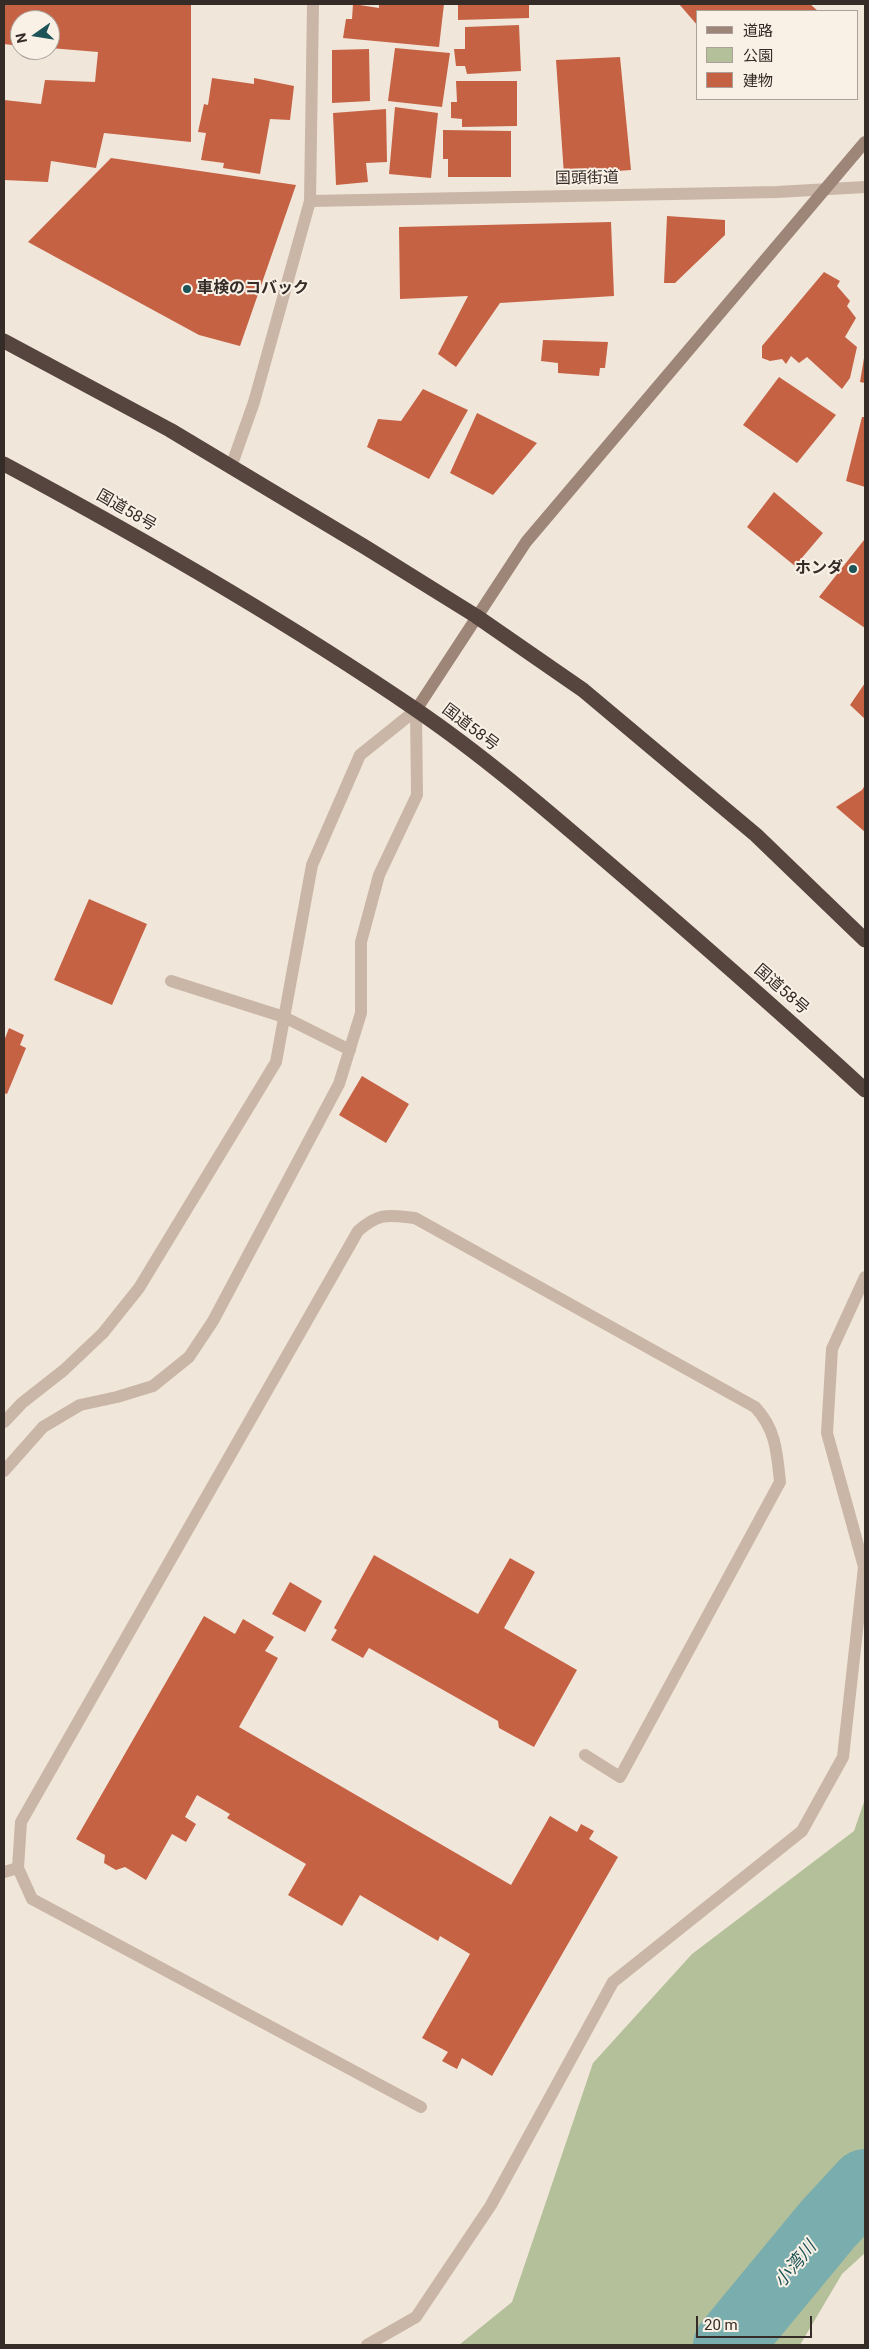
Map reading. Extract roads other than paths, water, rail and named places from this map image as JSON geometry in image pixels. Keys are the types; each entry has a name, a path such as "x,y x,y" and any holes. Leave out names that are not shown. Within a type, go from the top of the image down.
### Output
{"highway":[{"path":"4,341 170,430 476,616 583,690 756,834 865,940"},
{"name":"国道58号","path":"4,464 102,517 302,636 416,710 550,812 780,1012 865,1090"}],"street":[{"path":"231,467 254,402 310,201 313,4"},
{"path":"4,1422 22,1403 64,1370 104,1333 139,1288 276,1062 312,864 360,754 416,710 476,616 541,524 865,142"},
{"name":"国頭街道","path":"310,201 777,192 865,187"},
{"path":"4,1471 43,1428 80,1405 117,1397 153,1386 189,1357 213,1321 339,1084 361,1013 361,942 379,875 417,795 416,710"},
{"path":"171,981 284,1017 350,1050"},
{"path":"421,2107 32,1899 18,1868 21,1822 358,1231 372,1218 389,1215 415,1218 755,1407 767,1420 777,1451 780,1482 620,1777 585,1755"},
{"path":"367,2345 416,2317 491,2205 613,1982 802,1831 843,1757 864,1567 827,1433 832,1350 865,1277"},
{"path":"4,1872 18,1868"}],"waterway":[{"name":"小湾川","path":"728,2345 828,2224 865,2184"}],"place":[{"name":"車検のコバック","path":"187,289"},
{"name":"ホンダ","path":"853,569"}]}
